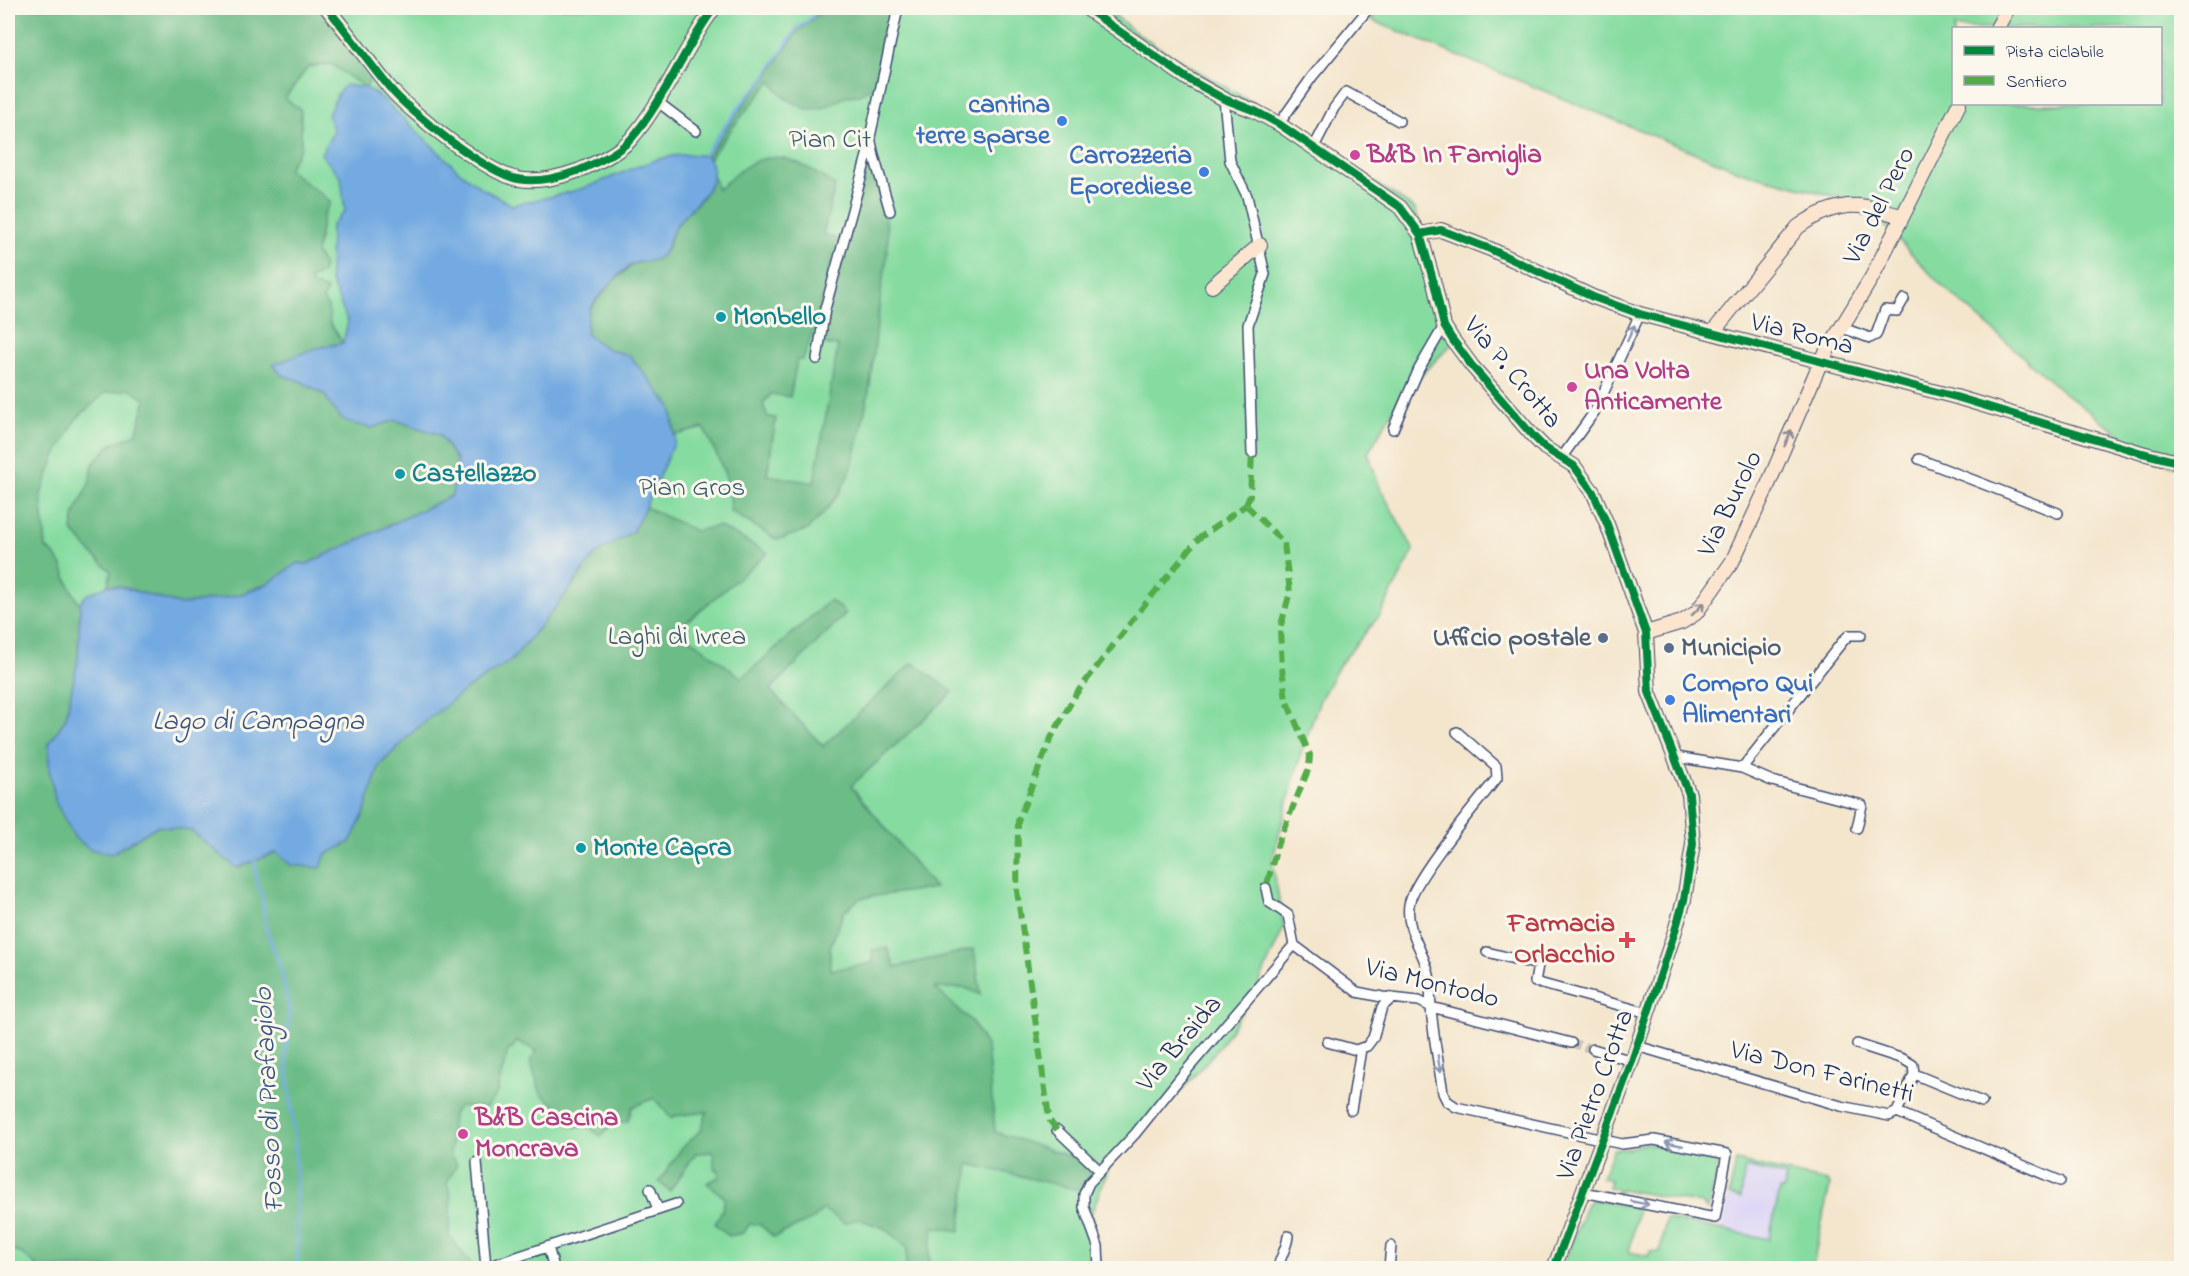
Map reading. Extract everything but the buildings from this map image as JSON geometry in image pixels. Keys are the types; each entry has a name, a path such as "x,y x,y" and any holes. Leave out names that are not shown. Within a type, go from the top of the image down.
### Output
{"street":[{"path":"327,8 390,88 411,108 471,156 491,169 517,179 550,178 575,172 615,152 630,140 658,102 714,8"},
{"path":"817,359 825,309 868,152 898,8"},
{"path":"1086,8 1188,79 1224,99 1255,111 1314,147 1400,207 1420,234"},
{"path":"1279,124 1312,77 1369,8"},
{"path":"1998,27 2008,8"},
{"path":"1314,147 1334,108 1346,92 1399,121"},
{"path":"1224,99 1230,161 1247,196 1265,274 1248,325 1252,453"},
{"path":"658,102 696,131"},
{"name":"Via del Pero","path":"1821,361 1872,277 1958,105"},
{"path":"870,137 890,211"},
{"path":"1712,333 1798,227 1815,215 1837,208 1860,206 1901,216"},
{"name":"Via Roma","path":"1420,234 1441,230 1490,249 1593,297 1640,314 1956,397 2181,463"},
{"name":"Via P. Crotta","path":"1420,234 1443,326 1459,350 1513,415 1545,448 1574,466 1588,483 1600,506 1646,633 1649,692 1689,794 1693,844 1684,900 1674,934"},
{"path":"1212,286 1260,245"},
{"path":"1840,327 1870,338 1876,335 1885,310 1897,311 1904,299"},
{"path":"1562,457 1595,411 1640,314"},
{"path":"1393,429 1419,369 1443,326"},
{"name":"Via Burolo","path":"1646,633 1682,622 1696,613 1732,562 1821,361"},
{"path":"1920,459 2058,513"},
{"path":"1742,768 1843,641 1849,635 1861,635"},
{"path":"1431,1006 1430,978 1415,939 1408,904 1425,873 1497,778 1496,766 1457,732"},
{"path":"1676,758 1742,768 1772,781 1862,805 1857,828"},
{"path":"1266,888 1269,902 1287,915 1294,945"},
{"name":"Via Pietro Crotta","path":"1554,1269 1604,1140 1674,934"},
{"name":"Via Montodo","path":"1294,945 1357,992 1419,1000 1431,1006 1570,1043"},
{"name":"Via Braida","path":"1099,1269 1098,1246 1084,1207 1084,1194 1089,1183 1135,1134 1180,1077 1294,945"},
{"name":"Via Pietro Crotta","path":"1487,952 1538,965 1534,982 1648,1013"},
{"path":"1327,1042 1356,1050 1367,1046 1382,1007 1392,998"},
{"name":"Via Pietro Crotta","path":"1431,1006 1443,1093 1447,1101 1456,1107 1604,1140"},
{"path":"1857,1044 1903,1059 1913,1065 1914,1074 1897,1112"},
{"name":"Via Don Farinetti","path":"1637,1046 1841,1106 1889,1116 1897,1112 2060,1181"},
{"path":"1351,1110 1361,1048"},
{"path":"1593,1049 1632,1061"},
{"path":"1914,1074 1982,1102"},
{"path":"1056,1130 1100,1170"},
{"path":"1583,1192 1715,1218 1727,1154 1654,1140 1627,1144 1604,1140"},
{"path":"477,1162 485,1268 676,1204"},
{"path":"650,1189 658,1209"},
{"path":"1278,1269 1288,1236"},
{"path":"1389,1269 1391,1246"},
{"path":"548,1247 554,1269"}],"shaded area":[{"path":"1736,1161 1827,1181 1830,1185 1816,1249 1721,1230"}],"green space":[{"name":"Laghi di Ivrea","path":"8,8 1106,8 1135,32 1282,120 1415,209 1454,342 1403,393 1368,453 1380,488 1414,550 1380,615 1340,664 1320,700 1301,753 1272,861 1284,927 1256,990 1220,1046 1184,1088 1146,1123 1112,1160 1091,1214 1100,1268 8,1268"},
{"path":"8,8 321,8 373,72 366,88 331,64 308,67 285,98 301,110 301,147 288,169 331,202 324,213 316,253 324,266 322,273 310,279 312,285 327,290 323,300 328,306 330,323 343,343 313,349 274,365 282,375 300,381 325,395 331,406 372,428 395,420 440,435 457,461 452,496 307,564 298,563 267,584 239,595 181,605 108,585 111,571 72,531 75,513 89,484 93,464 110,445 136,434 146,400 130,389 105,393 76,419 55,457 41,494 46,548 59,560 80,603 78,659 66,718 49,744 49,768 56,803 66,818 111,854 157,826 190,830 237,868 276,852 291,865 325,855 350,842 364,814 379,766 415,730 466,689 512,660 595,555 633,531 645,507 696,531 718,526 768,553 678,629 742,678 830,600 846,613 770,690 823,746 913,663 953,692 851,786 935,888 860,898 844,912 830,947 830,970 873,963 872,950 888,948 895,967 974,949 981,995 966,988 935,988 972,1022 987,1047 995,1132 1081,1160 1093,1171 1079,1190 969,1164 960,1231 934,1227 929,1254 931,1268 906,1268 907,1248 886,1229 859,1219 844,1223 823,1209 815,1218 774,1237 759,1224 750,1224 743,1233 729,1236 715,1224 725,1198 707,1183 719,1177 718,1169 715,1169 713,1152 696,1153 670,1191 659,1182 681,1149 701,1130 707,1112 671,1118 654,1098 632,1107 628,1121 612,1124 601,1136 588,1127 573,1127 560,1118 557,1106 541,1094 530,1061 537,1051 517,1041 511,1050 508,1050 496,1095 485,1108 459,1106 453,1114 450,1156 457,1164 447,1183 451,1195 449,1236 472,1265 462,1268 39,1268 22,1254 8,1248"},
{"path":"826,8 894,8 879,88 869,89 859,95 847,96 823,108 806,109 783,97 771,81 709,159 707,156 752,94 760,87 797,32"},
{"path":"1381,8 2181,8 2181,468 2152,459 2062,391 1939,283 1861,203 1744,173 1371,20"},
{"path":"870,156 885,212 888,238 870,385 860,435 851,470 838,495 823,514 807,530 777,540 730,511 726,479 704,428 675,435 671,407 630,356 608,349 586,334 589,310 611,283 634,264 657,259 668,248 673,230 703,197 713,176 718,190 749,165 762,159 775,157 802,165 835,186 823,234 837,239 813,332 803,360 797,360 790,397 771,394 763,404 768,417 776,418 767,475 814,483 838,346 822,344 828,312"},
{"path":"1646,1143 1720,1157 1708,1210 1702,1204 1621,1189 1616,1195 1617,1189 1609,1187 1611,1180 1602,1178 1614,1149 1627,1149"},
{"path":"1736,1161 1827,1181 1830,1185 1812,1268 1562,1268 1587,1204 1592,1199 1638,1208 1629,1252 1649,1256 1650,1251 1660,1252 1666,1219 1769,1239 1780,1189 1784,1189 1786,1176 1745,1167 1741,1198 1729,1195"}],"water":[{"name":"Lago di Campagna","path":"345,85 366,88 382,98 460,172 483,189 512,205 563,194 663,158 692,154 707,156 712,167 713,178 709,187 680,220 663,253 654,260 633,264 622,272 596,300 589,311 587,320 586,334 608,349 630,356 671,407 675,441 633,531 595,555 512,660 466,689 415,730 379,766 364,814 350,842 325,855 321,868 291,865 276,852 237,868 190,830 157,826 111,854 90,849 75,838 56,803 49,768 49,744 66,718 78,659 80,603 86,595 108,585 181,605 239,595 267,584 298,563 307,564 452,496 457,461 440,435 395,420 372,428 353,424 341,418 325,395 300,381 282,375 273,365 313,349 343,343 348,322 330,279 331,226 345,211 341,177 321,154 334,131 328,115 338,93"}],"waterway":[{"path":"704,155 750,93 759,86 797,28 805,24 821,8"},
{"name":"Fosso di Prafagiolo","path":"255,861 256,880 262,895 266,928 280,967 289,1009 286,1056 295,1140 298,1268"}],"tunnel":[{"path":"1571,1043 1593,1049"}],"marked path":[{"path":"1246,505 1250,495 1252,453"},
{"path":"1246,505 1284,543 1290,592 1280,629 1282,668 1286,700 1310,755 1309,768 1278,843 1266,888"},
{"path":"1057,1130 1050,1121 1048,1111 1017,891 1018,821 1051,738 1076,694 1198,539 1246,505"}],"cycle path":[{"path":"327,8 389,87 413,111 449,140 488,166 505,175 533,180 557,177 580,170 607,157 626,144 654,108 714,8"},
{"path":"1086,8 1188,79 1224,99 1255,111 1279,124 1400,207 1420,234 1444,326 1452,339 1472,366 1533,436 1545,448 1574,466 1593,492 1607,524 1646,633 1649,692 1689,794 1693,844 1684,900 1674,934 1632,1061 1554,1268"},
{"path":"1420,234 1441,230 1490,249 1593,297 1640,314 1956,397 2182,463"}],"place":[{"name":"cantina terre sparse","path":"1062,121"},
{"name":"B&B In Famiglia","path":"1355,155"},
{"name":"Carrozzeria Eporediese","path":"1204,172"},
{"name":"Monbello","path":"721,317"},
{"name":"Una Volta Anticamente","path":"1572,387"},
{"name":"Castellazzo","path":"400,474"},
{"name":"Ufficio postale","path":"1603,638"},
{"name":"Municipio","path":"1669,648"},
{"name":"Compro Qui Alimentari","path":"1670,700"},
{"name":"Monte Capra","path":"581,848"},
{"name":"Farmacia Orlacchio","path":"1627,940"},
{"name":"B&B Cascina Moncrava","path":"463,1134"}],"park label":[{"name":"Pian Cit","path":"830,140"},
{"name":"Pian Gros","path":"692,488"}]}
